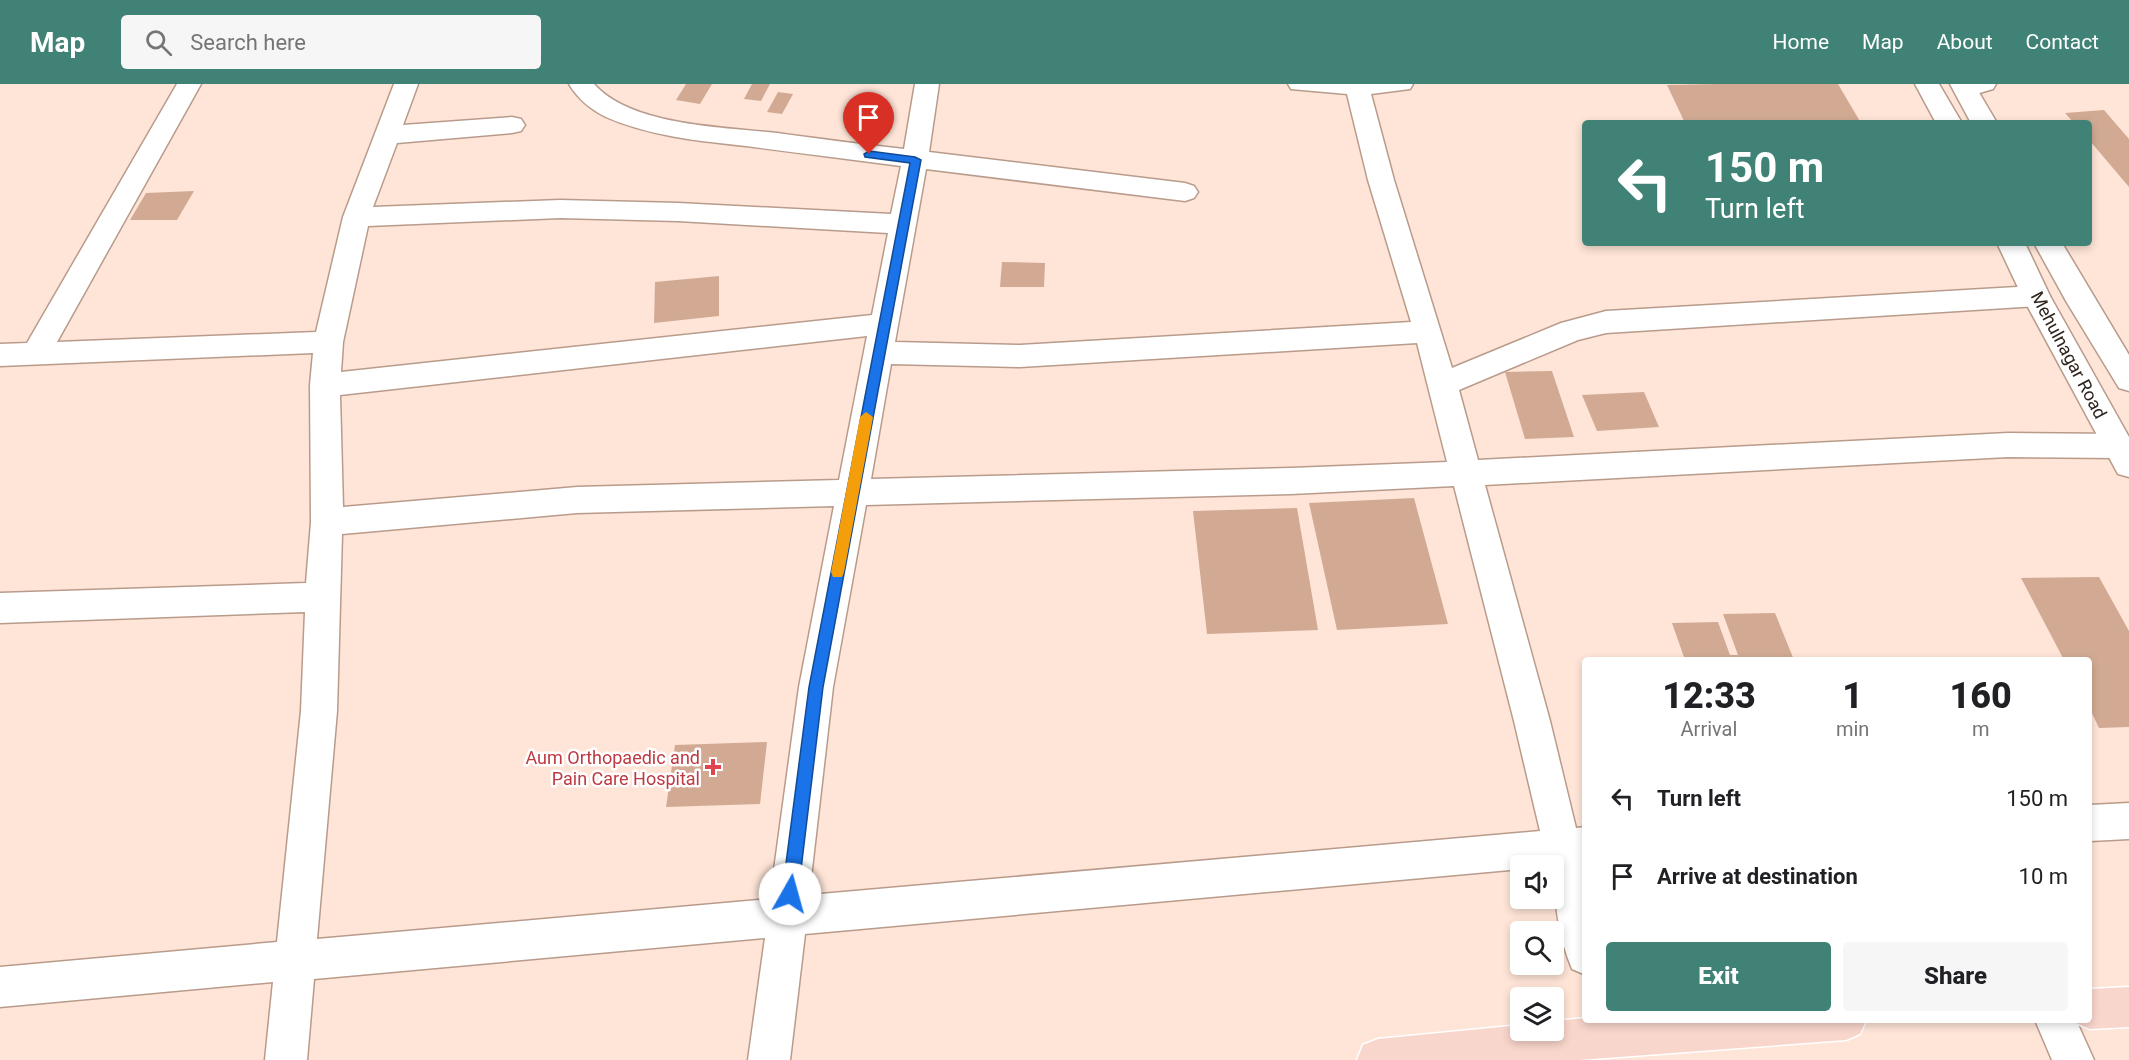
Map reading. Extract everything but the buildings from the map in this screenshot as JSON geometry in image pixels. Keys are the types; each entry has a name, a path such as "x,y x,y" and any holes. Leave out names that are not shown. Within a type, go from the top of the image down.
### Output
{"main road":[{"path":"2092,1009 2129,1007"},
{"path":"1378,1060 1808,1023"}],"street":[{"path":"35,354 189,84"},
{"path":"286,1060 319,711 322,597 327,522 325,385 328,342 356,217 406,84"},
{"path":"581,84 600,104 631,117 688,131 1185,192"},
{"path":"769,1060 816,687 915,160 927,84"},
{"path":"1300,84 1357,87 1401,84"},
{"path":"1927,84 1947,120"},
{"path":"1971,86 1983,120"},
{"path":"1357,87 1381,180 1428,332 1532,721 1574,845 1582,918"},
{"path":"387,135 512,125"},
{"path":"356,217 560,209 678,212 903,224"},
{"name":"Mehulnagar Road","path":"2012,246 2037,296 2124,455"},
{"name":"Mehulnagar Road","path":"2050,246 2076,294 2128,376"},
{"path":"1442,385 1571,331 1606,322 2037,296"},
{"path":"325,385 881,338 1020,356 1428,332"},
{"path":"0,355 328,342"},
{"path":"327,522 577,500 1291,481 2008,445 2124,455"},
{"path":"0,608 322,597"},
{"path":"2092,823 2129,821"},
{"path":"0,987 1574,845"},
{"path":"2056,1023 2073,1060"}],"slow traffic":[{"path":"838,572 866,417"}],"place":[{"name":"Aum Orthopaedic and Pain Care Hospital","path":"713,767"}],"route":[{"path":"790,894 816,687 915,160 869,154"}]}
